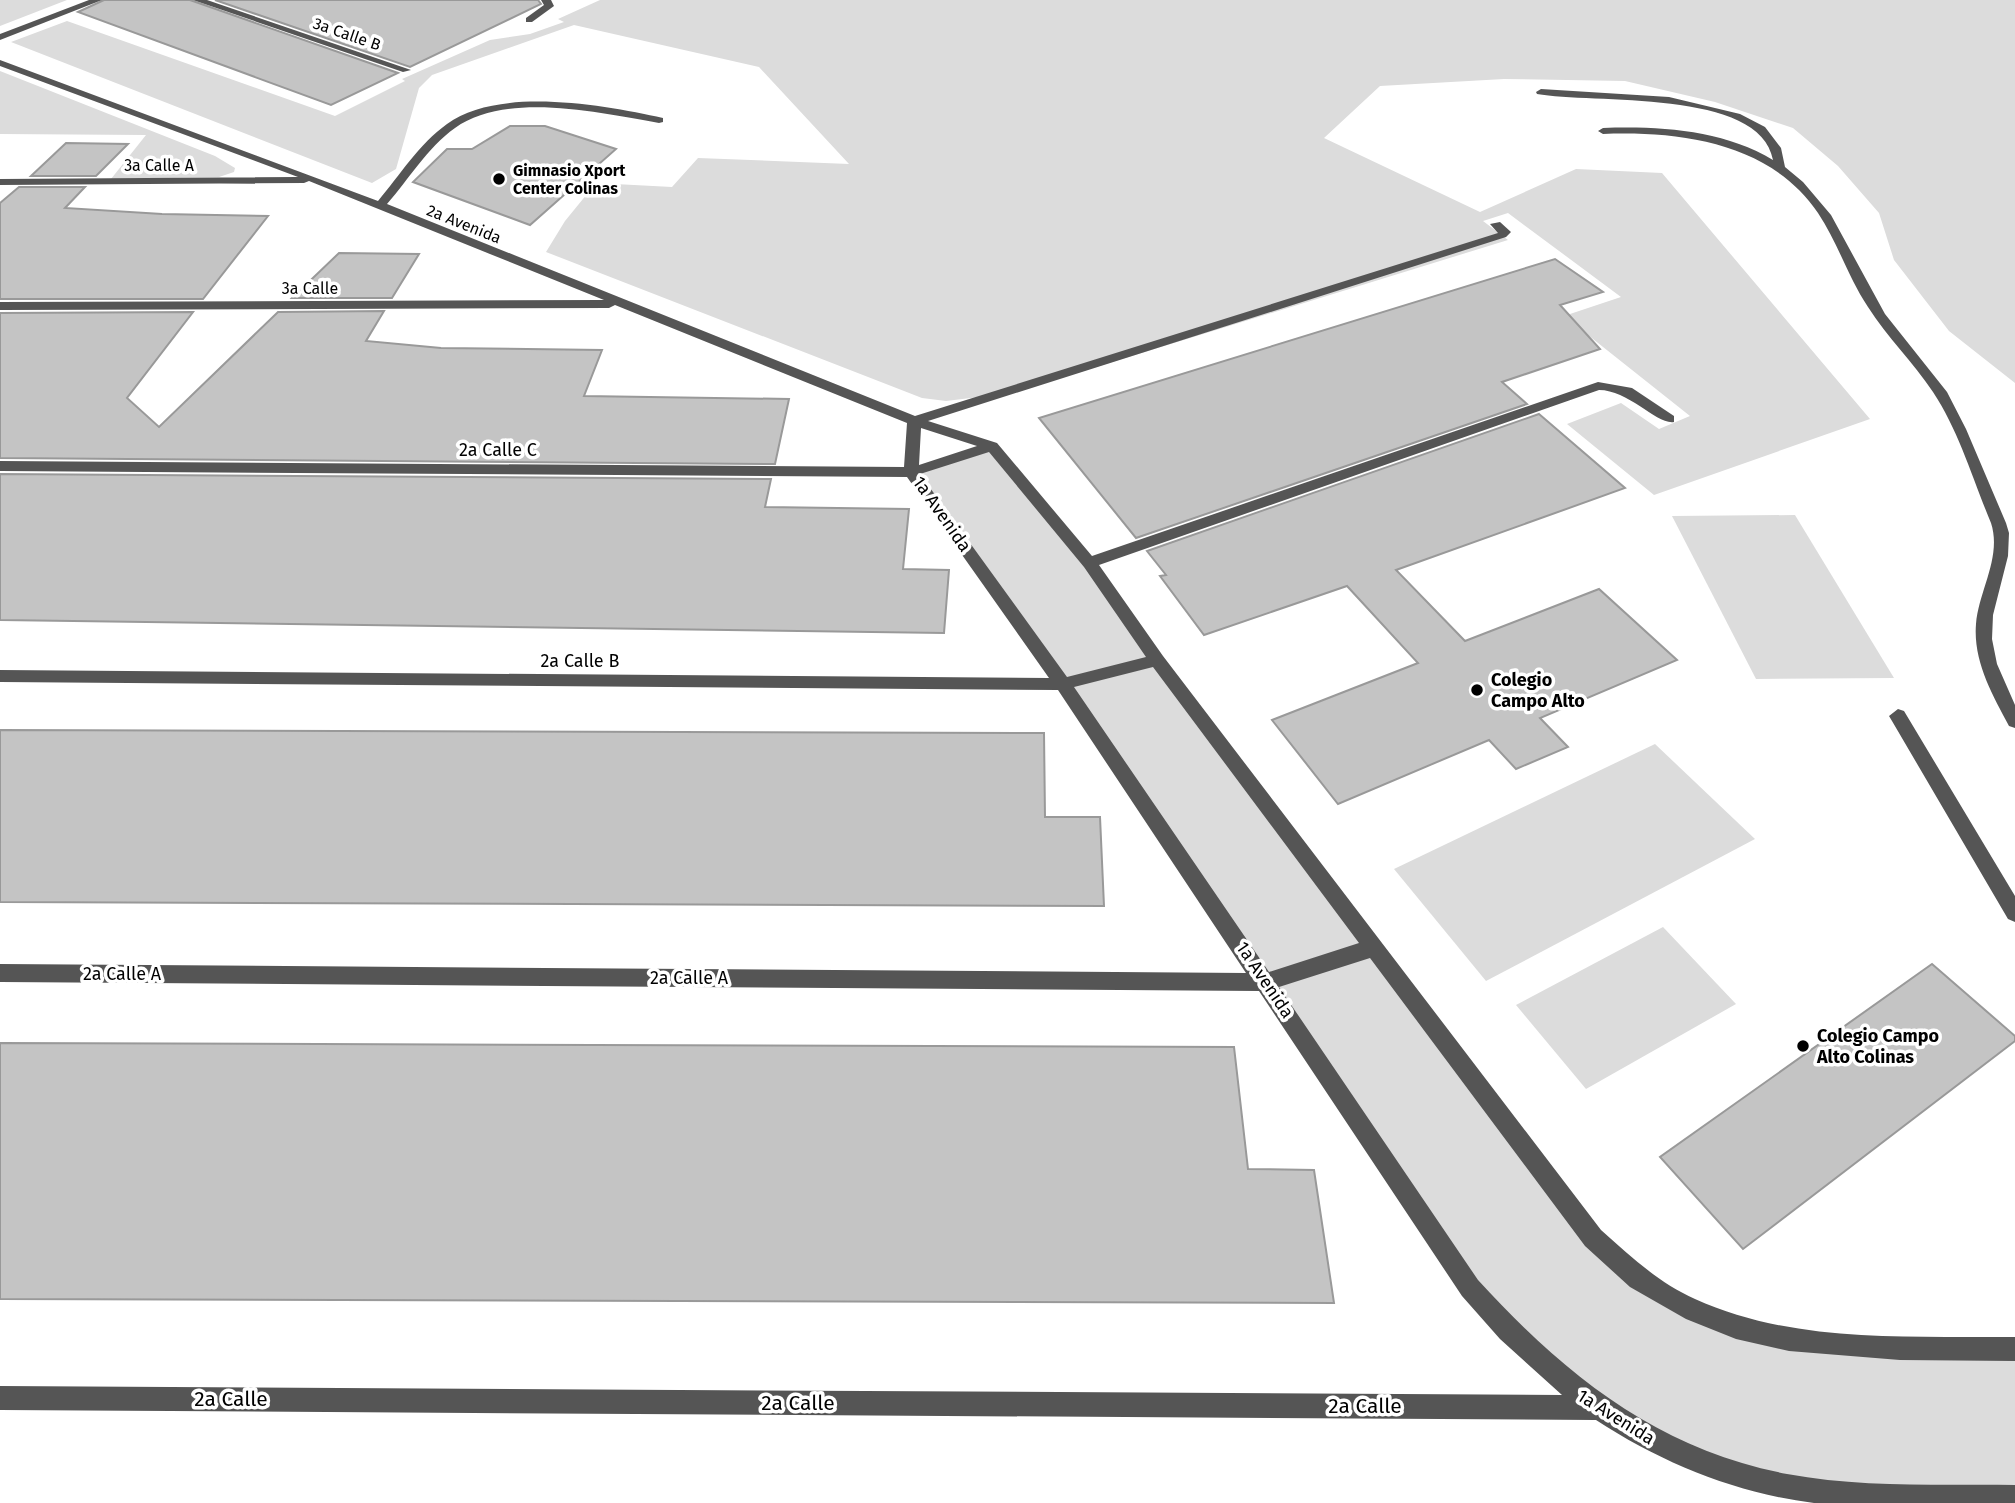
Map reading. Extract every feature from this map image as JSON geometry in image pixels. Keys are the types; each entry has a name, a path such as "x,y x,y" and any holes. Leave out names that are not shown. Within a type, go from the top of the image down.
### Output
{"street":[{"path":"0,37 97,0"},
{"name":"3a Calle B","path":"198,0 406,70"},
{"path":"529,20 549,6 547,0"},
{"name":"2a Avenida","path":"0,63 317,180 914,421"},
{"path":"1541,92 1688,101 1712,107 1749,122 1766,135 1776,147 1780,169"},
{"path":"380,206 444,131 466,117 503,108 553,105 659,120"},
{"path":"1603,131 1661,131 1703,138 1740,149 1780,169 1808,191 1826,213 1844,256 1870,302 1896,340 1938,390 1962,430 2001,533 1995,581 1984,626 1991,675 2015,720"},
{"name":"3a Calle A","path":"0,182 317,180"},
{"path":"914,421 1499,230"},
{"name":"3a Calle","path":"0,306 619,304"},
{"path":"1089,563 1598,386 1618,387 1632,393 1669,419"},
{"path":"914,421 992,446 1089,563 1157,660 1372,948 1593,1238 1643,1285 1679,1306 1778,1338 1842,1346 2015,1349"},
{"name":"1a Avenida","path":"914,421 911,472 1063,684 1267,982 1470,1288 1507,1332 1543,1367 1597,1408 1686,1458 1749,1479 1844,1494 2015,1498"},
{"name":"2a Calle C","path":"0,466 911,472 992,446"},
{"name":"2a Calle B","path":"0,676 1063,684 1157,660"},
{"path":"1898,716 2015,913"},
{"name":"2a Calle A","path":"0,973 1267,982 1372,948"},
{"name":"2a Calle","path":"0,1398 1597,1408"}],"shaded area":[{"path":"0,0 67,0 0,26"},
{"path":"600,0 2015,0 2015,383 1949,331 1894,260 1879,213 1838,166 1793,128 1715,102 1625,81 1504,79 1380,86 1324,138 1480,212 1576,169 1662,173 1870,419 1654,495 1567,424 1621,403 1659,429 1690,416 1564,316 1621,297 1508,213 1483,221 1508,240 1012,393 946,401 922,398 546,252 565,221 596,183 672,187 698,158 849,164 759,67 574,25 432,75 419,88 396,169 372,183 11,42 67,21 335,116 405,81 402,79 490,40 530,34 564,22 558,19"},
{"path":"0,71 215,156 235,168 234,172 219,177 111,179 146,135 0,134"},
{"path":"992,446 1089,563 1593,1238 1724,1324 2015,1349 2015,1498 1845,1494 1686,1458 1507,1332 911,472"},
{"path":"1795,515 1894,678 1756,679 1672,516"},
{"path":"1655,744 1755,839 1486,981 1394,869"},
{"path":"1663,927 1736,1004 1586,1089 1516,1005"}],"building":[{"path":"104,0 190,0 398,73 331,105 78,12"},
{"path":"215,0 538,0 541,4 410,67"},
{"name":"Gimnasio Xport Center Colinas","path":"510,126 545,126 616,149 530,225 413,182 447,149 472,149"},
{"path":"66,143 128,144 96,176 31,176"},
{"path":"19,187 85,187 65,208 162,214 268,216 203,299 0,299 0,203"},
{"path":"339,253 419,254 392,298 292,298"},
{"path":"1555,259 1603,292 1560,305 1600,349 1502,382 1527,404 1136,538 1039,418"},
{"path":"384,311 366,341 441,348 602,350 584,396 789,399 775,464 0,458 0,313 193,312 127,398 159,427 278,312"},
{"path":"1539,414 1625,488 1396,570 1465,641 1599,589 1677,660 1540,718 1568,747 1516,769 1489,740 1338,804 1272,720 1418,663 1347,586 1204,635 1160,576 1166,575 1147,551"},
{"path":"0,474 771,479 765,507 909,509 903,569 949,570 944,633 0,620"},
{"path":"0,730 1044,733 1045,817 1100,817 1104,906 0,902"},
{"path":"1932,964 2015,1036 2015,1041 1743,1249 1660,1157"},
{"path":"0,1043 1234,1047 1248,1169 1314,1170 1334,1303 0,1299"}],"place":[{"name":"Gimnasio Xport Center Colinas","path":"499,179"},
{"name":"Colegio Campo Alto","path":"1477,690"},
{"name":"Colegio Campo Alto Colinas","path":"1803,1046"}]}
